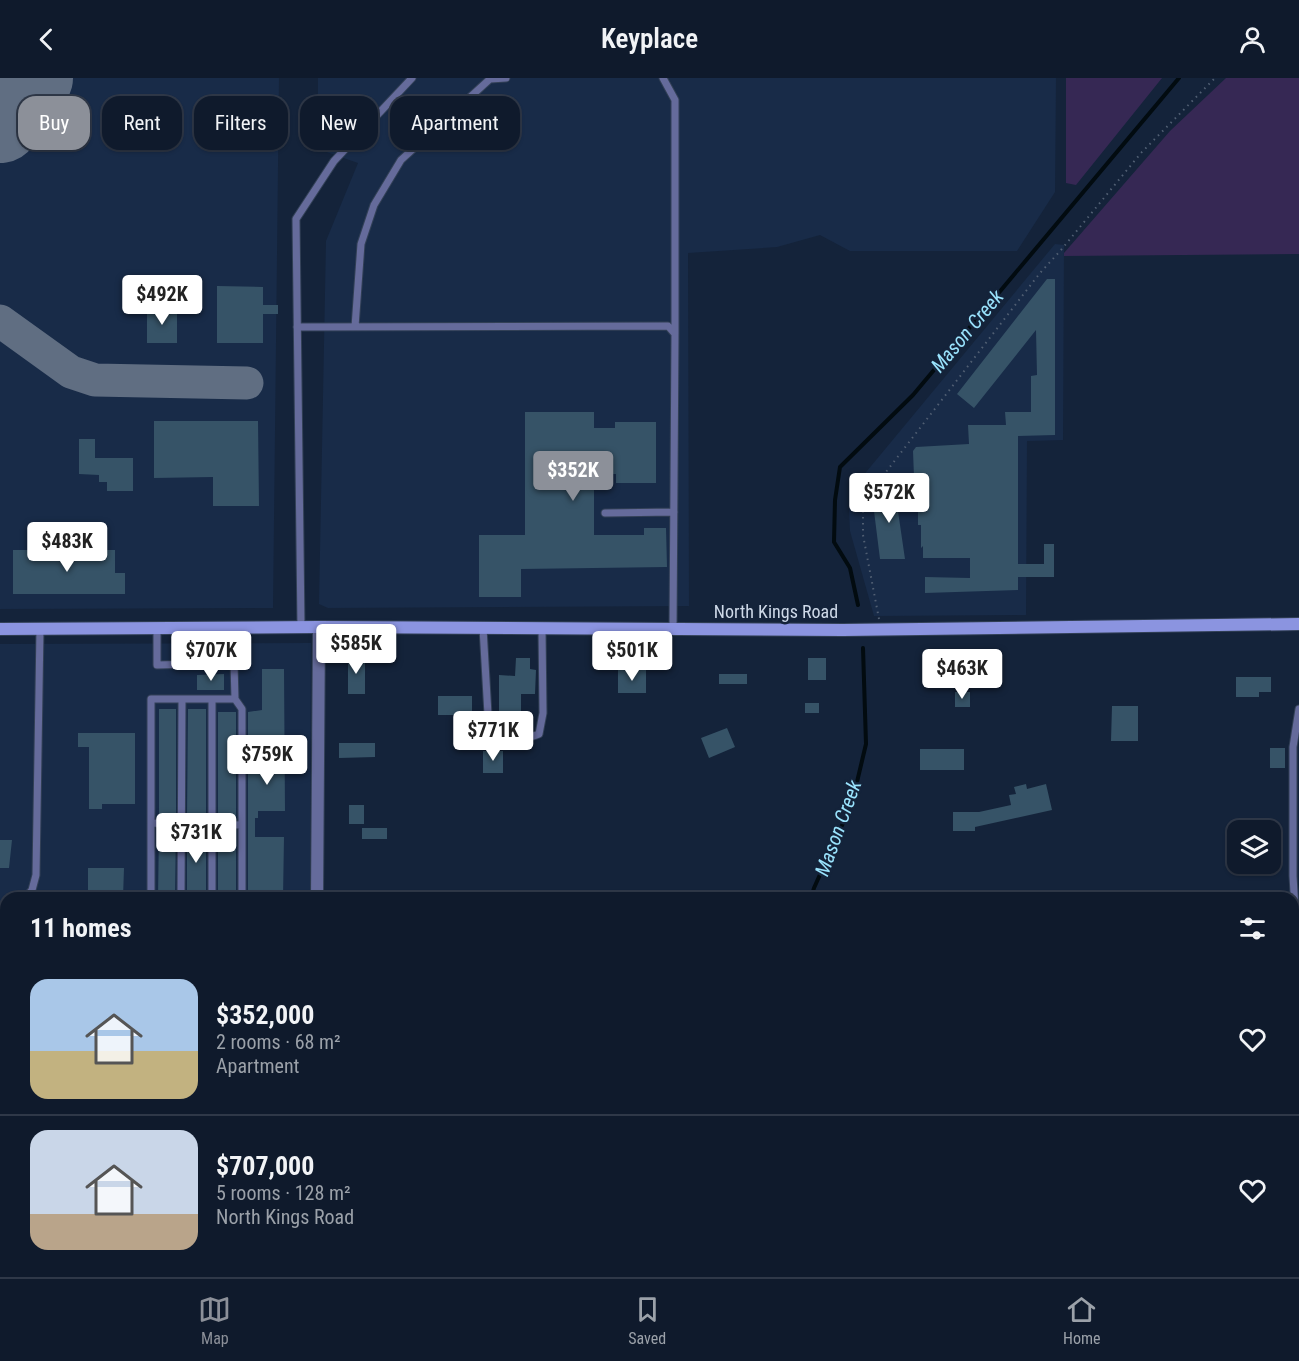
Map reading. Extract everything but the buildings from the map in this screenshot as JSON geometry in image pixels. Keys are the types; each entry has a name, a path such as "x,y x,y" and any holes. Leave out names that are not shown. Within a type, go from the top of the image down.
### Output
{"main road":[{"name":"North Kings Road","path":"0,630 301,627 882,629 1299,624"}],"street":[{"path":"317,892 319,627"}],"lane":[{"path":"301,627 296,219 334,161 412,78"},
{"path":"355,327 361,244 374,205 401,160 490,79 506,78"},
{"path":"663,78 675,100 673,629"},
{"path":"297,327 668,326 675,334"},
{"path":"605,513 674,512"},
{"path":"157,628 157,665 234,663"},
{"path":"233,628 235,699 242,709 242,892"},
{"path":"483,628 489,732 500,737 527,739 539,734 543,713 542,630 544,629"},
{"path":"30,892 36,875 40,629"},
{"path":"152,892 151,699 235,699"},
{"path":"181,892 182,699"},
{"path":"212,699 212,892"},
{"path":"1294,892 1293,747 1299,709"},
{"path":"151,823 242,825"}],"path":[{"path":"882,629 863,535 863,509 872,490 1040,273 1141,153 1215,78"}],"shaded area":[{"path":"0,78 279,78 279,96 194,96 194,150 278,150 273,608 0,609"},
{"path":"318,78 1056,78 1055,192 1017,251 850,251 820,235 777,247 688,253 689,606 328,608 319,604 326,241 358,163 321,150 378,150 378,96 318,96"},
{"path":"1066,78 1162,78 1076,185 1066,183"},
{"path":"1226,78 1299,78 1299,254 1064,256 1064,253 1170,131"},
{"path":"1055,244 1064,245 1063,440 1027,441 1026,615 874,616 850,531 849,510 862,477"},
{"path":"311,643 310,892 0,892 0,644"}],"waterway":[{"name":"Mason Creek","path":"858,605 850,568 834,542 835,500 840,467 913,395 1179,78"},
{"name":"Mason Creek","path":"813,892 852,803 866,744 863,648"}],"taxiway":[{"path":"0,321 71,372 95,380 247,383"}],"runway":[{"path":"0,122 32,78"}]}
